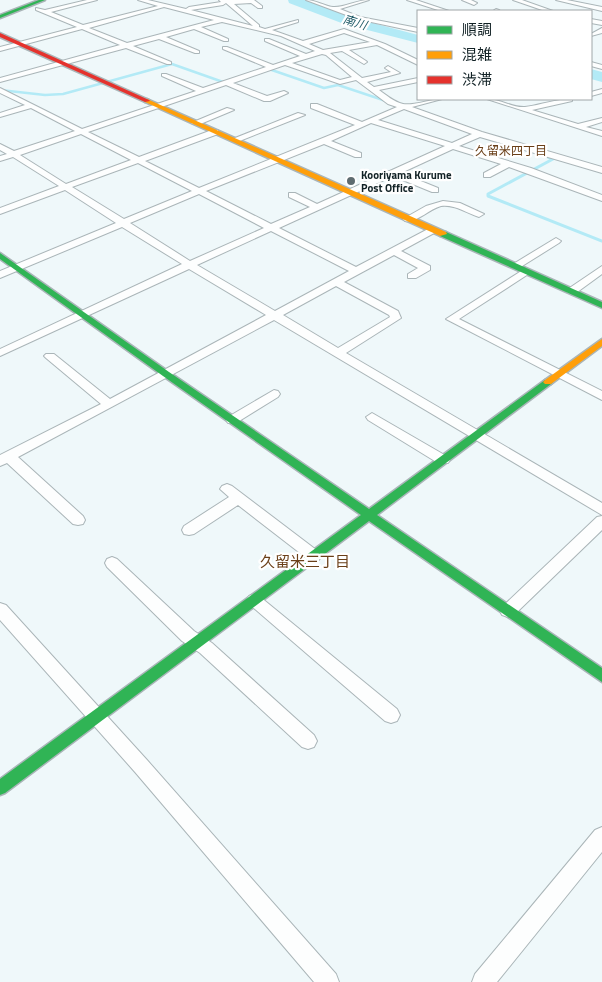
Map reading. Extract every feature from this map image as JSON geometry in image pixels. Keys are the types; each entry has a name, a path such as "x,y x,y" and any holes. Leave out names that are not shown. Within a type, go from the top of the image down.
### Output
{"main road":[{"path":"0,11 28,0"},
{"path":"0,17 41,7"},
{"path":"0,35 408,219 602,304"},
{"path":"0,255 166,374 602,676"},
{"path":"0,788 602,342"}],"street":[{"path":"41,7 94,0"},
{"path":"141,0 164,3 172,8 267,30 304,43 324,52 391,102 479,134 601,169"},
{"path":"309,0 360,18 417,30"},
{"path":"332,9 366,0"},
{"path":"410,0 443,10"},
{"path":"465,0 474,3"},
{"path":"519,0 547,10"},
{"path":"564,0 601,8"},
{"path":"172,8 191,1"},
{"path":"183,10 224,2 252,1 260,7"},
{"path":"224,2 259,28"},
{"path":"0,49 164,3"},
{"path":"41,7 82,27 169,62"},
{"path":"208,16 232,11"},
{"path":"360,18 374,14"},
{"path":"0,80 160,37 195,25 222,20"},
{"path":"399,26 416,20"},
{"path":"267,30 296,21"},
{"path":"195,25 226,40"},
{"path":"593,35 602,30"},
{"path":"304,43 343,31 378,43 417,62"},
{"path":"160,37 197,52"},
{"path":"267,40 306,56"},
{"path":"0,159 306,56 378,43"},
{"path":"225,48 272,68"},
{"path":"344,49 364,62"},
{"path":"285,63 340,82 397,73 388,68"},
{"path":"164,75 203,91"},
{"path":"372,89 417,80"},
{"path":"227,83 267,99 284,93"},
{"path":"0,90 356,271"},
{"path":"0,275 403,107 434,100"},
{"path":"493,100 602,134"},
{"path":"524,110 566,100"},
{"path":"0,116 31,106"},
{"path":"314,106 363,125"},
{"path":"195,123 230,110"},
{"path":"234,140 301,115"},
{"path":"578,126 602,120"},
{"path":"372,121 506,163 602,198"},
{"path":"0,211 215,132"},
{"path":"0,353 479,134"},
{"path":"324,141 358,155"},
{"path":"0,146 190,265 602,510"},
{"path":"487,175 523,150"},
{"path":"394,172 435,190"},
{"path":"292,195 317,207"},
{"path":"408,219 440,202 450,202 479,214"},
{"path":"78,520 4,459 433,230"},
{"path":"515,266 556,241"},
{"path":"393,251 426,268 412,276"},
{"path":"572,291 602,270"},
{"path":"526,271 451,319 602,396"},
{"path":"336,282 394,313 396,318 338,353"},
{"path":"50,356 109,404"},
{"path":"232,420 274,394"},
{"path":"372,417 443,460"},
{"path":"189,530 233,494 314,556"},
{"path":"508,611 602,521"},
{"path":"112,563 188,636 198,642 308,741"},
{"path":"254,600 391,715"},
{"path":"0,608 328,982"},
{"path":"482,982 602,837"}],"waterway":[{"name":"南川","path":"294,0 349,21 417,39"},
{"path":"0,90 45,95 63,94 172,64 223,82 227,81"},
{"path":"266,68 324,88 338,85 389,102"},
{"name":"南川","path":"592,74 602,77"},
{"path":"548,157 553,159 488,194 488,196 602,241"}],"traffic: fast":[{"path":"0,17 43,0"},
{"path":"443,234 602,305"},
{"path":"0,255 166,374 602,676"},
{"path":"0,788 548,382"}],"traffic: slow":[{"path":"147,101 443,234"},
{"path":"548,382 602,342"}],"traffic: jam":[{"path":"0,35 147,101"}],"place":[{"name":"Kooriyama Kurume Post Office","path":"351,181"}],"district":[{"name":"久留米四丁目","path":"511,150"},
{"name":"久留米三丁目","path":"305,561"}]}
